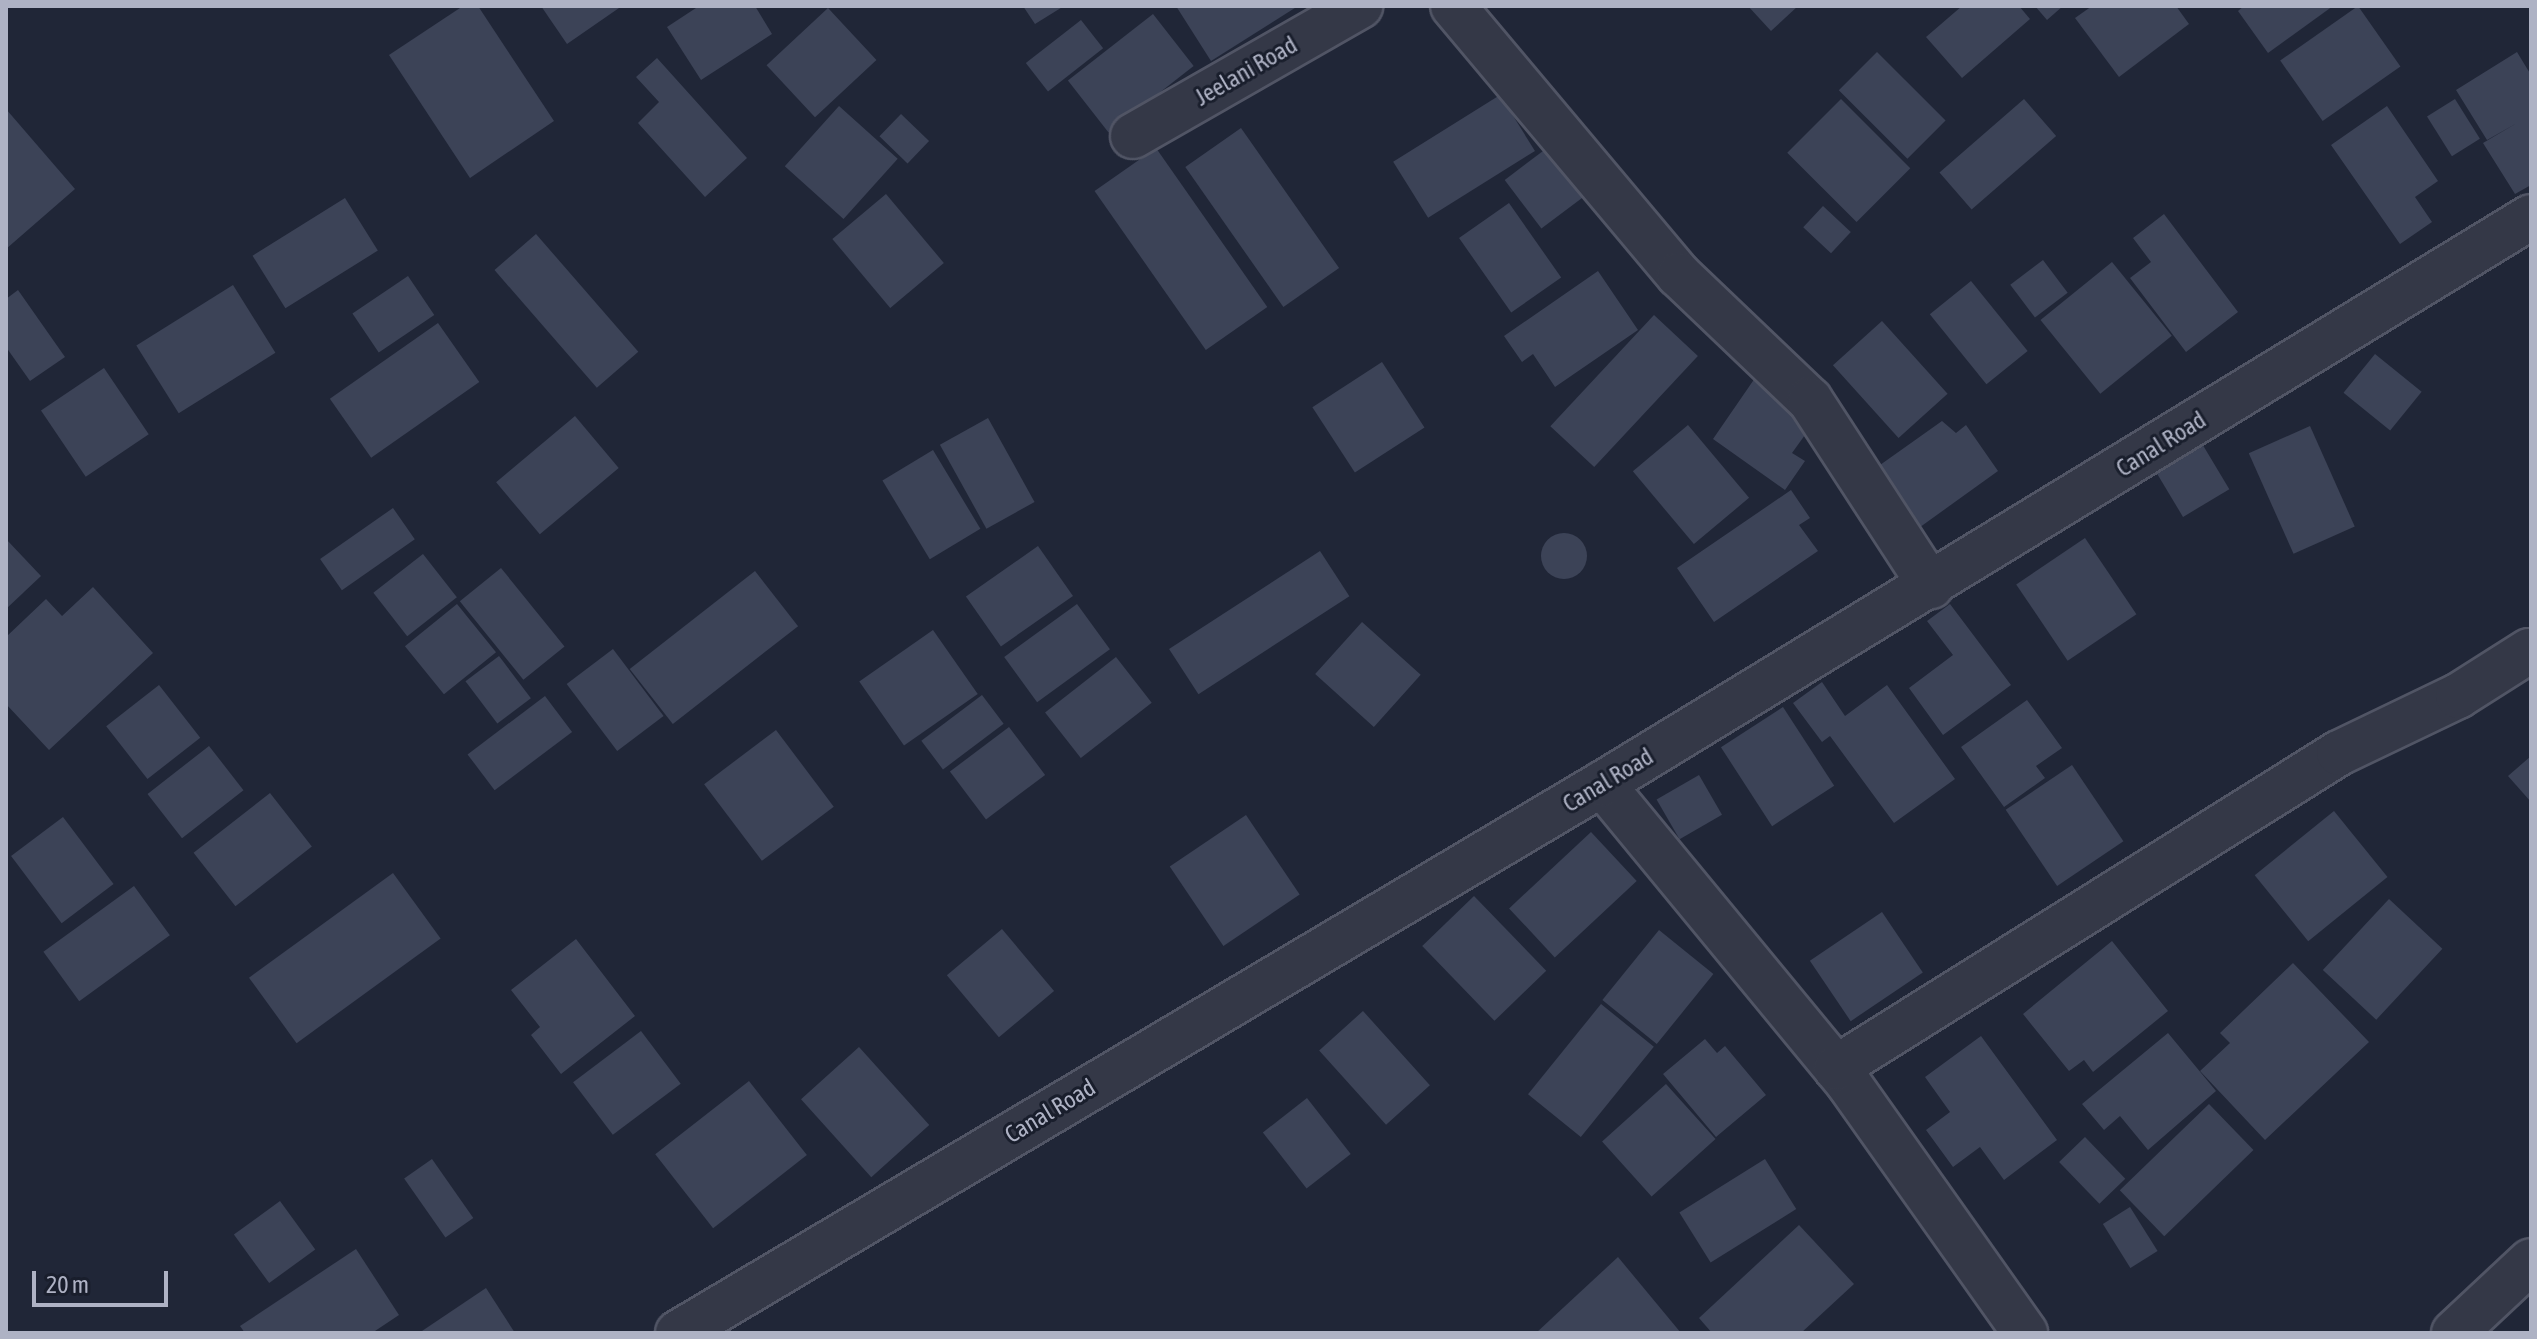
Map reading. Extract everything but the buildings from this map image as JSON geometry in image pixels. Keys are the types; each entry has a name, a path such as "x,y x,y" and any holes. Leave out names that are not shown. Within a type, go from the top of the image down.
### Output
{"street":[{"name":"Jeelani Road","path":"1133,136 1360,6"},
{"path":"1453,6 1679,275 1810,400 1931,586"},
{"name":"Canal Road","path":"678,1333 1931,586 2531,217"},
{"path":"1836,1068 2339,753 2458,696 2529,651"},
{"path":"1602,784 1836,1068 2025,1333"},
{"path":"2454,1333 2531,1261"}]}
